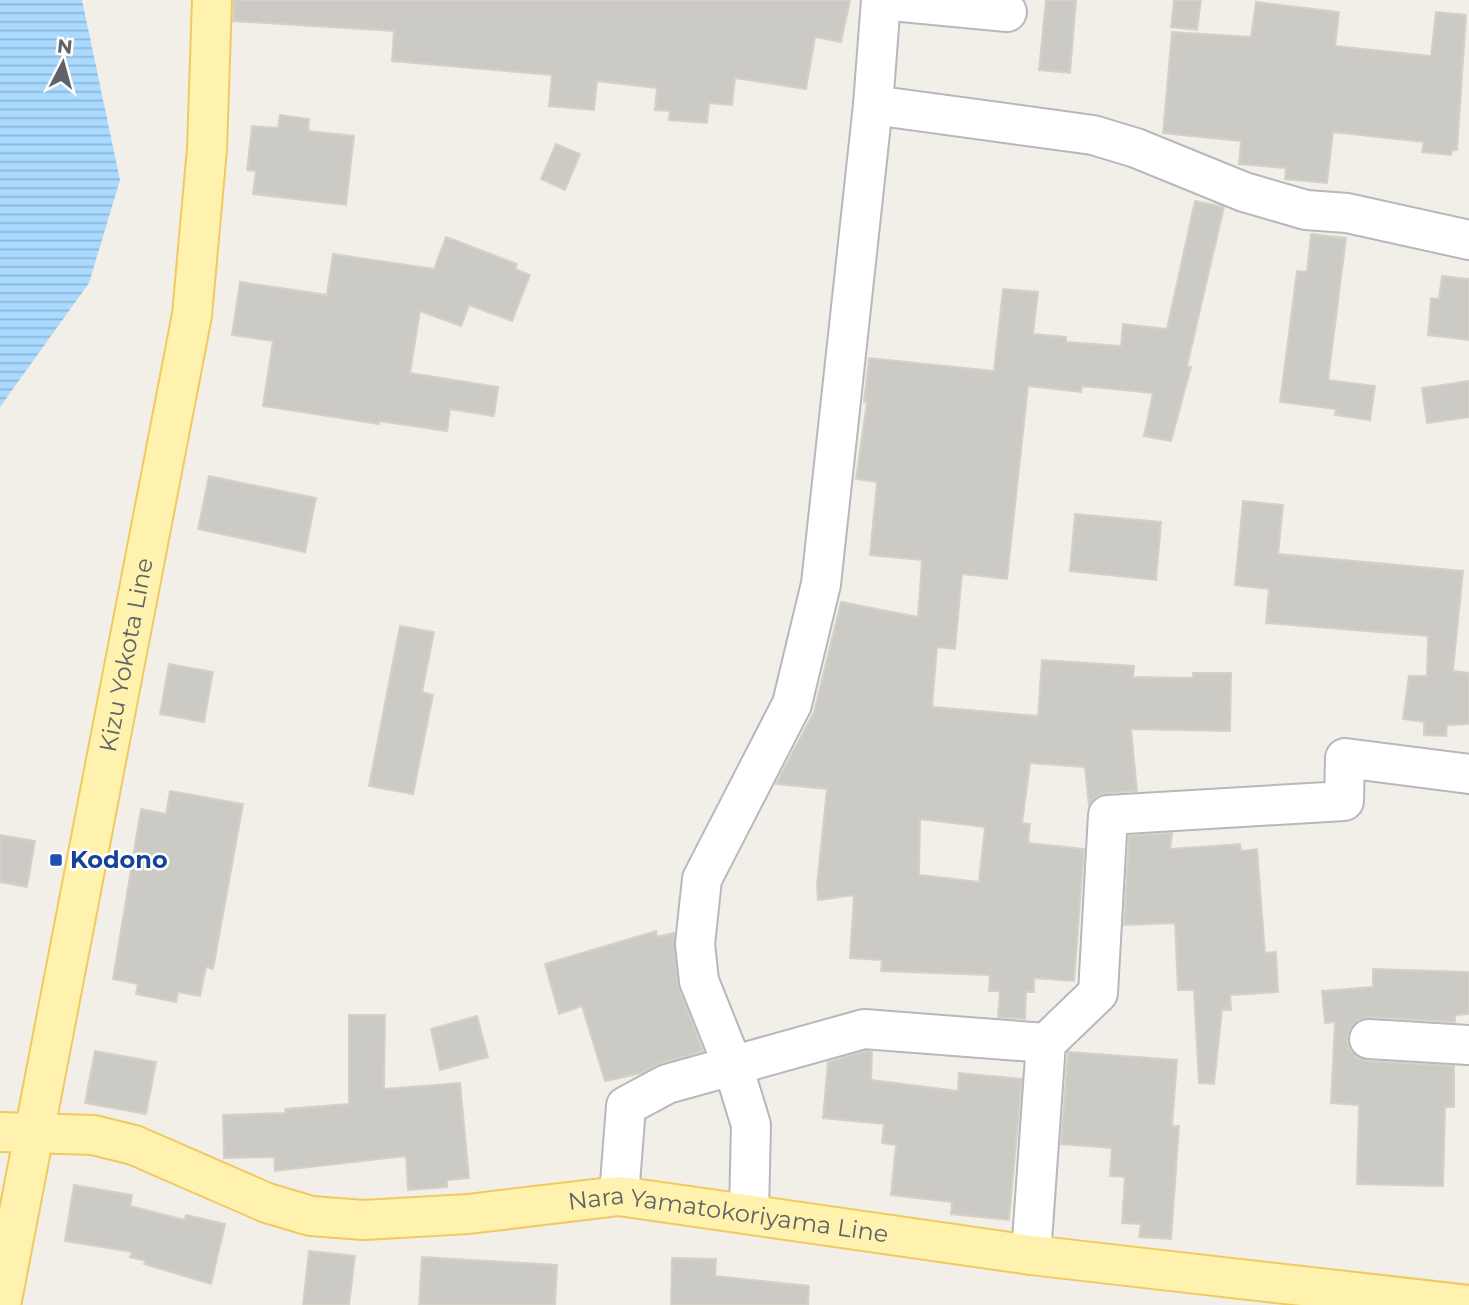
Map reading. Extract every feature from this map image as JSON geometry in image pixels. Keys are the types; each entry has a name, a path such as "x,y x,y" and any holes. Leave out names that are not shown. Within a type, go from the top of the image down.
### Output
{"main road":[{"name":"Kizu Yokota Line","path":"1,1305 17,1132 192,315 207,149 212,0"},
{"name":"Nara Yamatokoriyama Line","path":"17,1132 93,1135 134,1145 267,1203 311,1216 364,1220 468,1214 619,1196 1031,1255 1271,1294 1469,1305"}],"street":[{"path":"749,1213 751,1125 733,1066 699,981 695,944 702,879 792,704 821,584 873,104 881,0 1007,12"},
{"path":"873,104 1093,135 1136,148 1244,192 1306,210 1347,213 1469,240"},
{"path":"1031,1255 1046,1043 1098,993 1108,815 1344,801 1345,758 1469,774"},
{"path":"619,1196 626,1106 667,1084 864,1029 1046,1043"},
{"path":"1369,1039 1469,1045"}],"water":[{"path":"0,0 82,0 120,180 89,283 0,407"}],"building":[{"path":"234,0 850,0 841,42 815,37 806,89 735,78 732,105 709,103 707,123 669,120 670,111 655,110 657,88 597,81 594,110 549,106 552,75 392,61 394,31 233,21"},
{"path":"1046,0 1076,0 1070,73 1039,70"},
{"path":"1174,0 1201,0 1197,30 1171,27"},
{"path":"1256,2 1339,12 1335,46 1431,56 1436,12 1466,15 1457,150 1452,150 1451,155 1422,152 1424,142 1333,132 1327,183 1285,179 1286,168 1239,164 1241,141 1163,133 1172,32 1251,37"},
{"path":"280,115 309,119 308,131 354,136 346,205 253,194 256,171 247,170 252,126 278,128"},
{"path":"556,144 580,154 565,190 541,179"},
{"path":"1195,201 1224,207 1187,366 1191,367 1171,441 1144,436 1153,393 1082,386 1081,392 1028,386 1007,579 962,574 955,649 937,647 932,707 1038,716 1042,660 1134,666 1133,677 1193,678 1193,673 1231,673 1230,731 1131,729 1137,791 1106,793 1096,797 1089,806 1085,767 1030,763 1022,823 1030,824 1028,843 1084,849 1074,981 1034,978 1034,992 1026,992 1025,1019 998,1017 1000,991 989,991 990,975 881,971 882,960 850,958 854,895 818,900 817,885 827,789 776,784 814,712 841,602 918,617 922,560 870,555 877,482 856,479 867,402 864,402 869,358 994,371 1003,289 1038,292 1033,334 1066,337 1066,342 1121,346 1123,324 1167,329","holes":["920,819 985,827 979,882 919,875"]},
{"path":"1311,234 1346,238 1328,380 1375,386 1370,420 1335,415 1336,409 1280,402 1297,271 1307,272"},
{"path":"446,237 517,264 515,269 530,275 512,321 469,305 461,326 420,311 410,373 498,387 494,416 450,409 447,431 379,421 379,424 263,406 273,341 232,335 240,282 327,295 333,254 434,269"},
{"path":"1442,276 1469,279 1469,340 1428,335 1431,298 1439,299"},
{"path":"1469,381 1469,417 1427,423 1422,388"},
{"path":"209,476 316,498 305,552 198,529"},
{"path":"1243,501 1283,505 1278,554 1463,571 1453,671 1469,673 1469,724 1447,725 1446,736 1424,735 1424,722 1403,719 1409,676 1427,676 1428,636 1266,623 1269,589 1235,585"},
{"path":"1075,514 1161,522 1156,580 1070,571"},
{"path":"400,626 434,632 422,692 433,695 413,794 369,786"},
{"path":"169,664 213,672 204,722 160,714"},
{"path":"170,791 243,804 213,969 206,967 200,996 178,992 176,1002 136,994 138,984 113,979 141,809 166,814"},
{"path":"1172,833 1170,849 1240,844 1241,851 1257,849 1265,953 1276,952 1278,992 1230,995 1231,1010 1222,1010 1214,1084 1199,1083 1194,990 1178,990 1175,923 1124,925 1129,836"},
{"path":"0,835 35,841 27,887 0,882"},
{"path":"656,931 657,937 674,933 679,989 703,1051 661,1063 642,1073 605,1081 582,1006 559,1014 545,964"},
{"path":"1373,969 1469,972 1469,1014 1455,1015 1455,1022 1370,1017 1359,1020 1350,1028 1347,1037 1350,1049 1358,1058 1367,1061 1454,1066 1454,1107 1445,1107 1443,1186 1357,1184 1359,1105 1331,1103 1335,1022 1325,1023 1322,991 1373,987"},
{"path":"349,1015 385,1015 384,1089 460,1083 469,1178 447,1180 447,1187 408,1190 406,1156 275,1171 274,1157 224,1158 223,1115 286,1113 285,1109 349,1104"},
{"path":"477,1016 488,1057 440,1070 431,1029"},
{"path":"95,1051 156,1062 146,1114 85,1103"},
{"path":"866,1051 872,1052 871,1080 958,1091 959,1073 1022,1079 1009,1220 951,1214 952,1202 891,1195 896,1145 882,1143 884,1124 823,1118 828,1062"},
{"path":"1068,1052 1177,1060 1172,1126 1179,1126 1171,1239 1139,1237 1141,1224 1122,1223 1125,1177 1110,1176 1112,1148 1061,1144"},
{"path":"74,1185 132,1195 130,1206 185,1220 186,1215 225,1224 211,1284 144,1264 146,1261 130,1257 132,1252 65,1241"},
{"path":"309,1251 355,1256 349,1305 303,1305"},
{"path":"422,1257 557,1265 555,1305 419,1305"},
{"path":"672,1258 716,1259 715,1276 809,1286 808,1305 671,1305"}],"place":[{"name":"Kodono","path":"56,860"}]}
